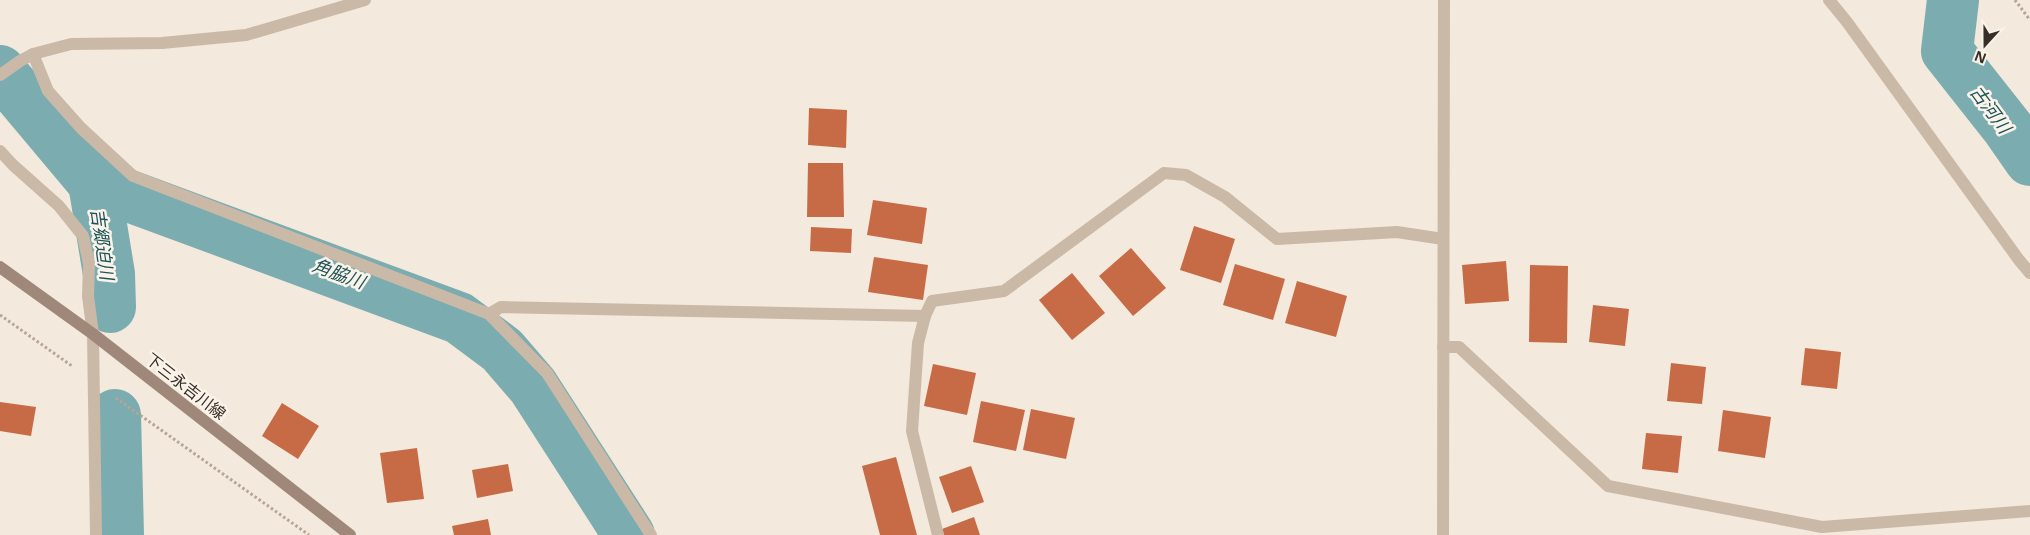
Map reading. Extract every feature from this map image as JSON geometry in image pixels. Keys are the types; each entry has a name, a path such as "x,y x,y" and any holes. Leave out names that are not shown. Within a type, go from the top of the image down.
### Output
{"main road":[{"name":"下三永吉川線","path":"0,267 92,334 350,535"}],"street":[{"path":"0,75 33,54 71,44 162,43 246,35 365,0"},
{"path":"1443,535 1444,0"},
{"path":"1829,0 1853,30 2018,260 2030,273"},
{"path":"33,54 48,91 81,128 133,176 489,314 547,373 652,535"},
{"path":"0,151 59,206 82,236 89,264 88,296 92,334 96,535"},
{"path":"938,535 912,431 918,343 925,316 932,301 1004,291 1164,173 1186,176 1225,197 1276,239 1397,232 1443,239"},
{"path":"489,314 501,307 925,316"},
{"path":"1443,347 1459,347 1608,486 1822,527 2030,511"}],"path":[{"path":"2015,0 2030,20"},
{"path":"0,315 309,535"}],"building":[{"path":"809,108 847,110 846,148 808,145"},
{"path":"808,163 843,163 844,217 807,217"},
{"path":"873,200 927,208 922,244 867,235"},
{"path":"1194,226 1235,239 1221,283 1180,270"},
{"path":"811,227 852,229 851,253 810,251"},
{"path":"1131,248 1166,288 1133,316 1099,276"},
{"path":"874,257 928,265 923,300 868,292"},
{"path":"1506,261 1509,301 1465,304 1462,265"},
{"path":"1235,264 1285,279 1273,320 1223,305"},
{"path":"1530,265 1568,266 1567,343 1529,342"},
{"path":"1072,273 1105,313 1072,340 1039,300"},
{"path":"1297,281 1347,296 1336,337 1285,323"},
{"path":"1593,305 1629,309 1625,346 1589,342"},
{"path":"1805,348 1841,352 1837,389 1801,385"},
{"path":"1671,363 1706,367 1702,404 1667,401"},
{"path":"933,364 976,373 967,415 924,406"},
{"path":"981,401 1025,410 1016,451 973,442"},
{"path":"0,402 36,407 31,436 0,431"},
{"path":"282,403 319,426 298,459 262,436"},
{"path":"1031,409 1075,418 1066,459 1023,450"},
{"path":"1723,410 1771,417 1765,458 1718,451"},
{"path":"1646,433 1682,436 1678,473 1642,469"},
{"path":"417,448 424,499 387,503 380,453"},
{"path":"896,457 917,535 880,535 862,466"},
{"path":"508,464 513,491 477,498 472,470"},
{"path":"971,466 984,502 952,513 939,477"},
{"path":"974,517 980,535 944,535 942,529"},
{"path":"488,519 491,535 454,535 452,526"}],"waterway":[{"name":"古河川","path":"1953,0 1947,51 2007,127 2030,160"},
{"name":"角脇川","path":"0,71 94,183 459,318 502,350 533,386 629,535"},
{"name":"吉郷迫川","path":"94,183 109,274 110,307"},
{"name":"吉郷迫川","path":"115,415 118,535"}]}
